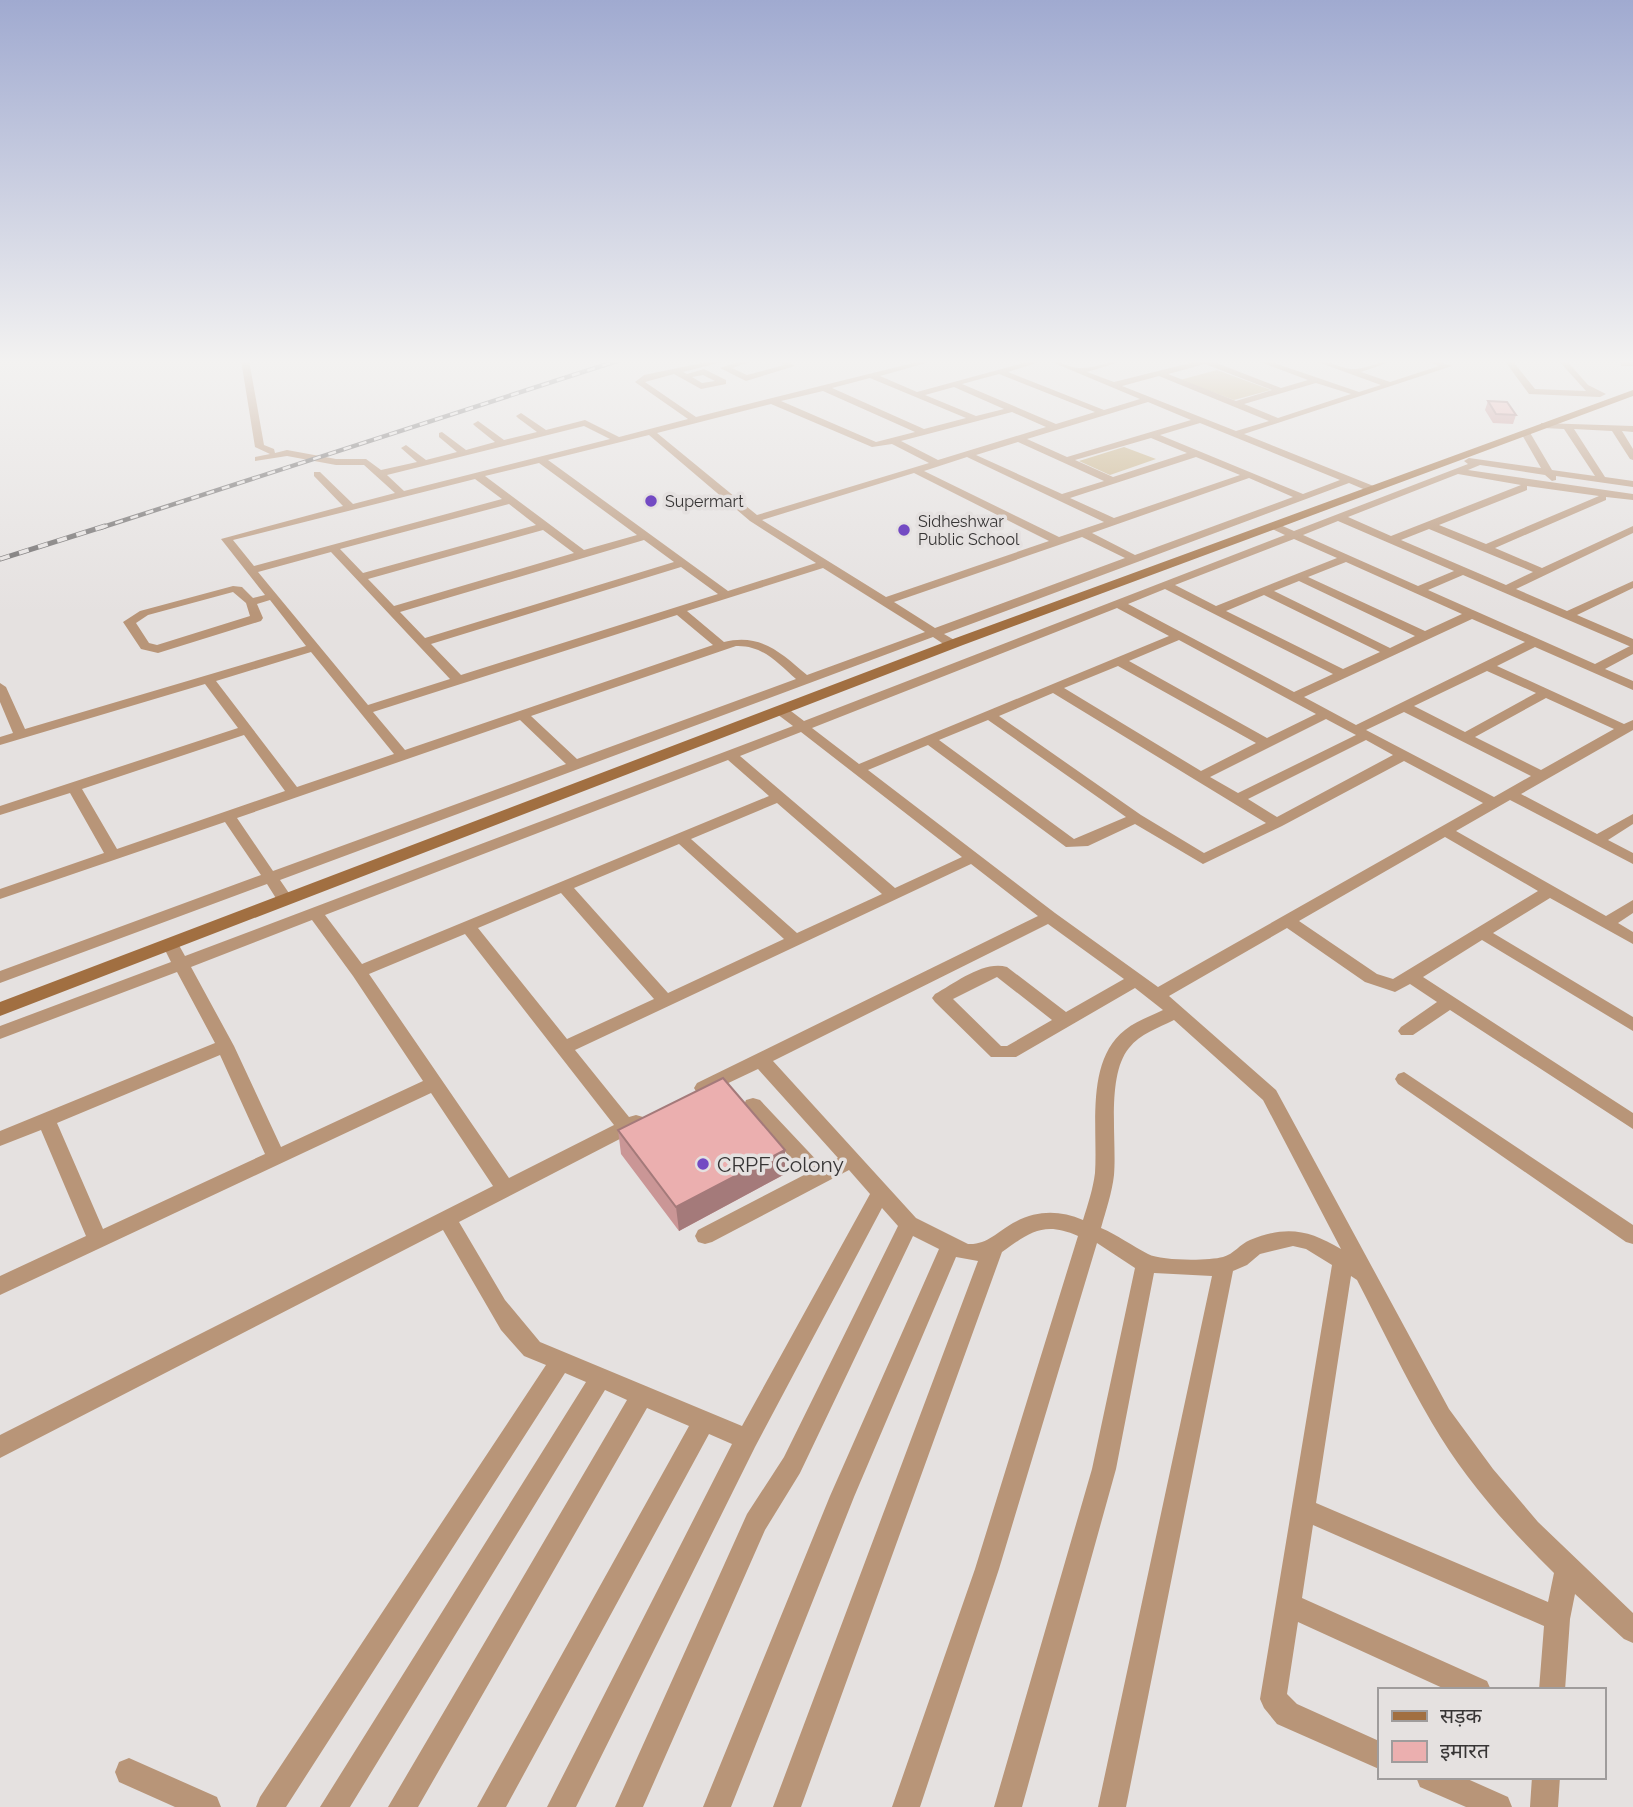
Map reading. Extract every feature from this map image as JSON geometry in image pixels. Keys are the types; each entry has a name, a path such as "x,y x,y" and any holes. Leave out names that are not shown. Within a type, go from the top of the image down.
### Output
{"street":[{"path":"261,444 267,450"},
{"path":"453,444 464,453"},
{"path":"379,474 497,444"},
{"path":"403,757 226,539 602,444"},
{"path":"666,444 754,519 952,644"},
{"path":"901,444 937,463"},
{"path":"754,519 1001,444"},
{"path":"1031,444 1113,481"},
{"path":"1066,460 1120,444"},
{"path":"1175,444 1302,497"},
{"path":"1261,444 1372,489"},
{"path":"0,1033 1340,519 1502,444"},
{"path":"1533,444 1555,487"},
{"path":"1579,444 1603,481"},
{"path":"1630,447 1633,457"},
{"path":"406,448 424,463"},
{"path":"258,459 287,453 336,462 365,461 402,495"},
{"path":"1061,498 1197,453"},
{"path":"967,454 1113,522"},
{"path":"541,460 727,595"},
{"path":"0,1009 952,644 1372,489 1458,465 1478,463 1633,484"},
{"path":"1458,465 1555,487 1633,497"},
{"path":"915,470 1059,541"},
{"path":"317,474 351,508"},
{"path":"883,602 1249,475"},
{"path":"478,476 582,554"},
{"path":"0,977 1349,480"},
{"path":"1391,540 1522,488"},
{"path":"1486,548 1602,498"},
{"path":"252,570 511,500"},
{"path":"1340,519 1633,643"},
{"path":"1430,525 1544,572"},
{"path":"361,577 544,526"},
{"path":"1274,526 1633,686"},
{"path":"1506,589 1633,529"},
{"path":"1083,533 1137,560"},
{"path":"393,610 645,536"},
{"path":"1616,537 1633,544"},
{"path":"333,548 457,679"},
{"path":"1217,610 1346,558"},
{"path":"423,643 683,563"},
{"path":"365,710 824,564"},
{"path":"1419,590 1462,570"},
{"path":"1298,577 1425,636"},
{"path":"1568,615 1627,592 1633,584"},
{"path":"1167,586 1343,674"},
{"path":"233,589 238,589 251,602 257,618 158,649 145,646 129,622 144,613 233,589"},
{"path":"1264,591 1389,652"},
{"path":"251,602 273,596"},
{"path":"1119,604 1494,803"},
{"path":"678,610 722,646"},
{"path":"1293,697 1472,614"},
{"path":"859,769 1179,636"},
{"path":"0,894 742,639 757,641 805,680"},
{"path":"1238,799 1361,733 1405,706 1535,642"},
{"path":"0,741 316,647"},
{"path":"1595,669 1633,649"},
{"path":"1119,661 1267,744"},
{"path":"1487,666 1629,727"},
{"path":"208,679 294,793"},
{"path":"0,687 22,735"},
{"path":"1054,688 1277,823"},
{"path":"1465,737 1546,693"},
{"path":"1405,706 1542,776"},
{"path":"782,711 1049,917 1157,995 1250,1074 1270,1095 1441,1417 1469,1461 1512,1515 1633,1630"},
{"path":"523,715 575,765"},
{"path":"989,715 1136,818 1203,859 1404,755"},
{"path":"1200,776 1326,715"},
{"path":"1157,995 1629,727"},
{"path":"0,811 246,730"},
{"path":"930,740 1071,844 1083,843 1136,818"},
{"path":"730,755 892,894"},
{"path":"74,787 113,855"},
{"path":"1510,794 1633,859"},
{"path":"359,972 683,839 778,797"},
{"path":"228,816 285,899"},
{"path":"1597,840 1633,818"},
{"path":"1445,831 1633,939"},
{"path":"683,839 795,940"},
{"path":"562,1049 972,858"},
{"path":"565,888 665,1001"},
{"path":"1287,921 1384,985 1395,986 1550,891"},
{"path":"1606,924 1633,905"},
{"path":"314,912 359,972 506,1191"},
{"path":"683,1099 1049,917"},
{"path":"468,928 626,1128"},
{"path":"1480,932 1633,1025"},
{"path":"170,944 225,1046 276,1157"},
{"path":"941,998 993,971 1002,971 1065,1021"},
{"path":"1410,976 1633,1122"},
{"path":"922,980 997,1052 1004,1054 1136,980"},
{"path":"1407,1031 1450,1002"},
{"path":"906,1807 987,1569 1091,1230 1107,1168 1106,1100 1109,1072 1116,1049 1129,1035 1174,1012"},
{"path":"0,1139 225,1046"},
{"path":"761,1060 909,1224 950,1247 977,1253 994,1247 1021,1228 1042,1221 1062,1220 1091,1230 1146,1264 1194,1268 1224,1266 1240,1259 1254,1247 1293,1238 1310,1241 1343,1264 1367,1275"},
{"path":"1405,1079 1633,1236"},
{"path":"0,1286 435,1083"},
{"path":"753,1105 819,1176"},
{"path":"0,1447 649,1116"},
{"path":"46,1120 97,1240"},
{"path":"705,1236 851,1160"},
{"path":"561,1807 747,1439 880,1193"},
{"path":"447,1219 520,1340 531,1349 747,1439"},
{"path":"629,1807 756,1522 786,1477 909,1224"},
{"path":"717,1807 842,1496 950,1247"},
{"path":"787,1807 994,1247"},
{"path":"1008,1807 1104,1469 1146,1264"},
{"path":"1343,1264 1273,1689 1278,1708 1378,1755"},
{"path":"1112,1807 1224,1266"},
{"path":"270,1807 561,1361"},
{"path":"334,1807 601,1377"},
{"path":"402,1807 643,1394"},
{"path":"491,1807 705,1420"},
{"path":"1303,1509 1557,1619"},
{"path":"1552,1688 1557,1619 1567,1570"},
{"path":"1287,1604 1474,1688"},
{"path":"129,1772 207,1807"},
{"path":"1435,1779 1498,1807"},
{"path":"1544,1807 1546,1779"}],"shaded area":[{"path":"1124,447 1156,459 1110,475 1079,461"}],"building":[{"name":"CRPF Colony","path":"723,1078 785,1150 676,1207 618,1130"}],"railway":[{"path":"100,528 359,444"},
{"path":"0,559 105,526"}],"place":[{"name":"Supermart","path":"651,501"},
{"name":"Sidheshwar Public School","path":"904,530"},
{"name":"CRPF Colony","path":"703,1164"}]}
